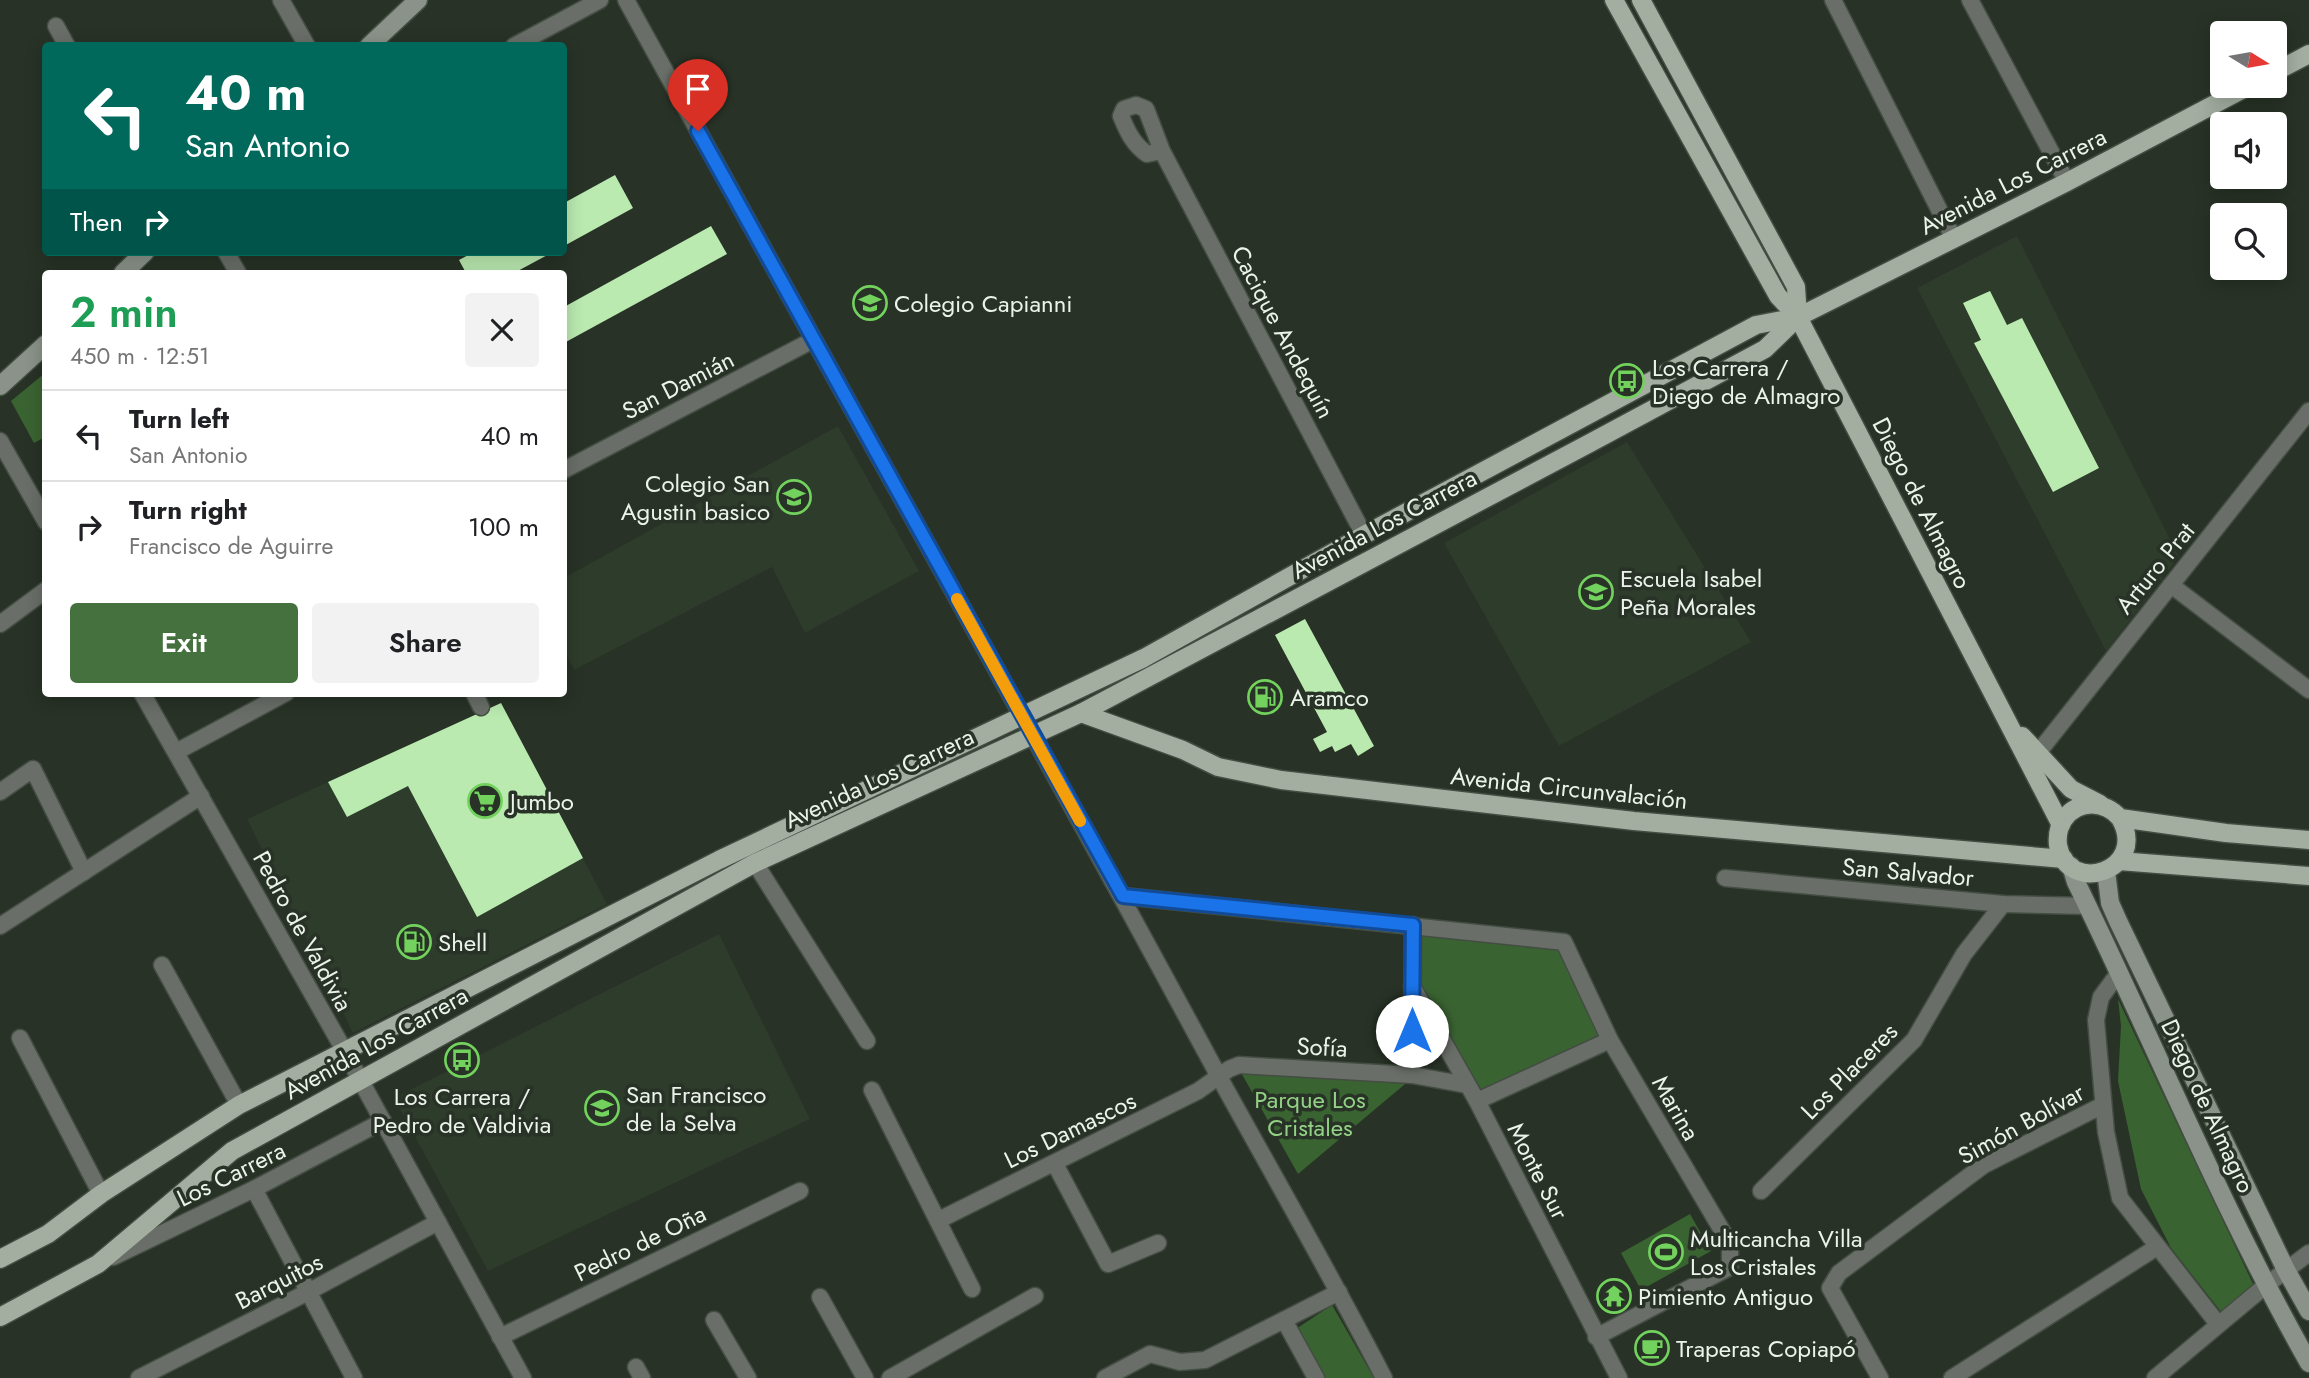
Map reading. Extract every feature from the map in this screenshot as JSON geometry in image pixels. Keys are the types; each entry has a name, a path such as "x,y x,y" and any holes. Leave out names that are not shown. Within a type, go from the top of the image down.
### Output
{"main road":[{"path":"373,42 418,0"},
{"name":"Diego de Almagro","path":"1614,0 1778,296 1798,317 2061,825"},
{"name":"Diego de Almagro","path":"1641,0 1796,287 1798,317"},
{"path":"2287,66 2309,54"},
{"name":"Avenida Los Carrera","path":"0,1259 48,1234 101,1194 239,1105 719,860 1144,658 1364,535 1756,325 1798,317 2067,182 2226,98"},
{"path":"126,270 141,256"},
{"name":"Avenida Los Carrera","path":"0,1317 98,1264 232,1151 755,863 1081,713 1765,349 1798,317"},
{"path":"0,386 42,348"},
{"name":"Diego de Almagro","path":"2002,712 2071,789 2113,813"},
{"name":"Avenida Circunvalación","path":"1081,713 1183,750 1218,767 1281,780 1634,821 2068,863 2088,873 2112,866 2309,876"},
{"path":"2068,863 2058,842 2061,825 2065,817 2088,804 2113,813 2227,833 2309,840"},
{"path":"2112,866 2126,845 2127,835 2113,813"},
{"name":"Diego de Almagro","path":"2068,863 2265,1286 2309,1363"},
{"name":"Diego de Almagro","path":"2112,866 2110,903 2286,1270 2309,1311"}],"street":[{"path":"281,0 305,42"},
{"path":"521,42 600,0"},
{"path":"626,0 1123,896 1384,1378"},
{"path":"1833,0 1954,239"},
{"path":"1970,0 2067,182"},
{"path":"56,26 65,42"},
{"name":"Cacique Andequín","path":"1162,151 1364,535"},
{"name":"San Damián","path":"567,468 813,340"},
{"name":"Arturo Prat","path":"2037,754 2309,411"},
{"path":"0,441 40,500"},
{"path":"2171,585 2309,690"},
{"path":"0,624 42,593"},
{"name":"Pedro de Valdivia","path":"144,697 383,1121 523,1378"},
{"path":"176,752 279,697"},
{"path":"0,792 33,769 84,872"},
{"path":"0,926 201,796"},
{"path":"755,863 867,1041"},
{"name":"San Salvador","path":"1725,878 2003,904 2087,906"},
{"path":"1123,896 1413,925 1412,1075"},
{"name":"Los Placeres","path":"1761,1191 1914,1040 1964,954 2003,904"},
{"name":"Marina","path":"1413,925 1564,942 1610,1040 1730,1244 1730,1267 1596,1337"},
{"path":"162,965 239,1105"},
{"path":"2118,974 2101,997 2096,1020 2106,1132 2119,1198 2218,1324"},
{"name":"Monte Sur","path":"1412,986 1477,1101 1619,1378"},
{"path":"20,1038 101,1194"},
{"path":"1477,1101 1610,1040"},
{"name":"Sofía","path":"1219,1076 1239,1065 1412,1075 1467,1086"},
{"name":"Los Damascos","path":"939,1220 1198,1091 1219,1076"},
{"path":"872,1090 972,1289"},
{"name":"Simón Bolívar","path":"1881,1378 1830,1288 1839,1273 1984,1165 2103,1105"},
{"name":"Los Carrera","path":"98,1264 254,1189 383,1121"},
{"path":"1055,1164 1108,1264 1158,1243"},
{"path":"254,1189 354,1378"},
{"name":"Pedro de Oña","path":"500,1337 800,1191"},
{"name":"Barquitos","path":"139,1378 438,1222"},
{"path":"1952,1378 2157,1247"},
{"path":"2155,1378 2218,1324 2309,1253"},
{"path":"1105,1378 1150,1354 1180,1362 1205,1360 1339,1292"},
{"path":"890,1378 1035,1296"},
{"path":"820,1297 864,1378"},
{"path":"714,1320 748,1378"},
{"path":"1284,1320 1316,1378"},
{"path":"1180,1362 1189,1378"}],"shaded area":[{"path":"2017,236 2179,557 2106,651 1917,288"},
{"name":"Colegio San Agustin basico","path":"838,426 919,571 805,633 772,567 574,670 567,656 567,576"},
{"name":"Escuela Isabel Peña Morales","path":"1627,442 1751,642 1559,746 1444,543"},
{"path":"501,703 607,904 353,1033 247,819"},
{"name":"San Francisco de la Selva","path":"719,934 810,1119 488,1271 394,1098"}],"green space":[{"path":"42,375 42,439 34,443 11,401"},
{"path":"1420,930 1558,949 1601,1034 1483,1092 1415,985"},
{"path":"2118,999 2254,1286 2222,1313 2171,1248 2141,1189 2118,1081 2121,1026"},
{"name":"Parque Los Cristales","path":"1239,1069 1411,1079 1298,1174"},
{"name":"Multicancha Villa Los Cristales","path":"1690,1214 1711,1251 1641,1290 1621,1253"},
{"path":"1332,1305 1374,1378 1320,1378 1293,1331"}],"building":[{"path":"615,175 633,208 567,244 567,201"},
{"path":"711,226 727,254 567,341 567,305"},
{"path":"466,256 546,256 520,270 464,270 459,260"},
{"path":"1990,291 2007,325 2022,318 2099,468 2053,492 1974,343 1981,340 1963,303"},
{"path":"1305,619 1374,746 1358,756 1351,744 1335,752 1332,746 1320,752 1313,739 1327,732 1275,635"},
{"name":"Jumbo","path":"501,703 583,858 477,917 408,786 347,817 328,782"}],"slow traffic":[{"path":"957,599 1080,821"}],"place":[{"name":"Colegio Capianni","path":"870,303"},
{"name":"Los Carrera / Diego de Almagro","path":"1627,381"},
{"name":"Colegio San Agustin basico","path":"794,497"},
{"name":"Escuela Isabel Peña Morales","path":"1596,592"},
{"name":"Aramco","path":"1265,697"},
{"name":"Jumbo","path":"485,801"},
{"name":"Shell","path":"414,942"},
{"name":"Los Carrera / Pedro de Valdivia","path":"462,1060"},
{"name":"San Francisco de la Selva","path":"602,1108"},
{"name":"Multicancha Villa Los Cristales","path":"1666,1252"},
{"name":"Pimiento Antiguo","path":"1614,1296"},
{"name":"Traperas Copiapó","path":"1652,1348"}],"route":[{"path":"698,131 1123,896 1413,925 1412,1031"}]}
